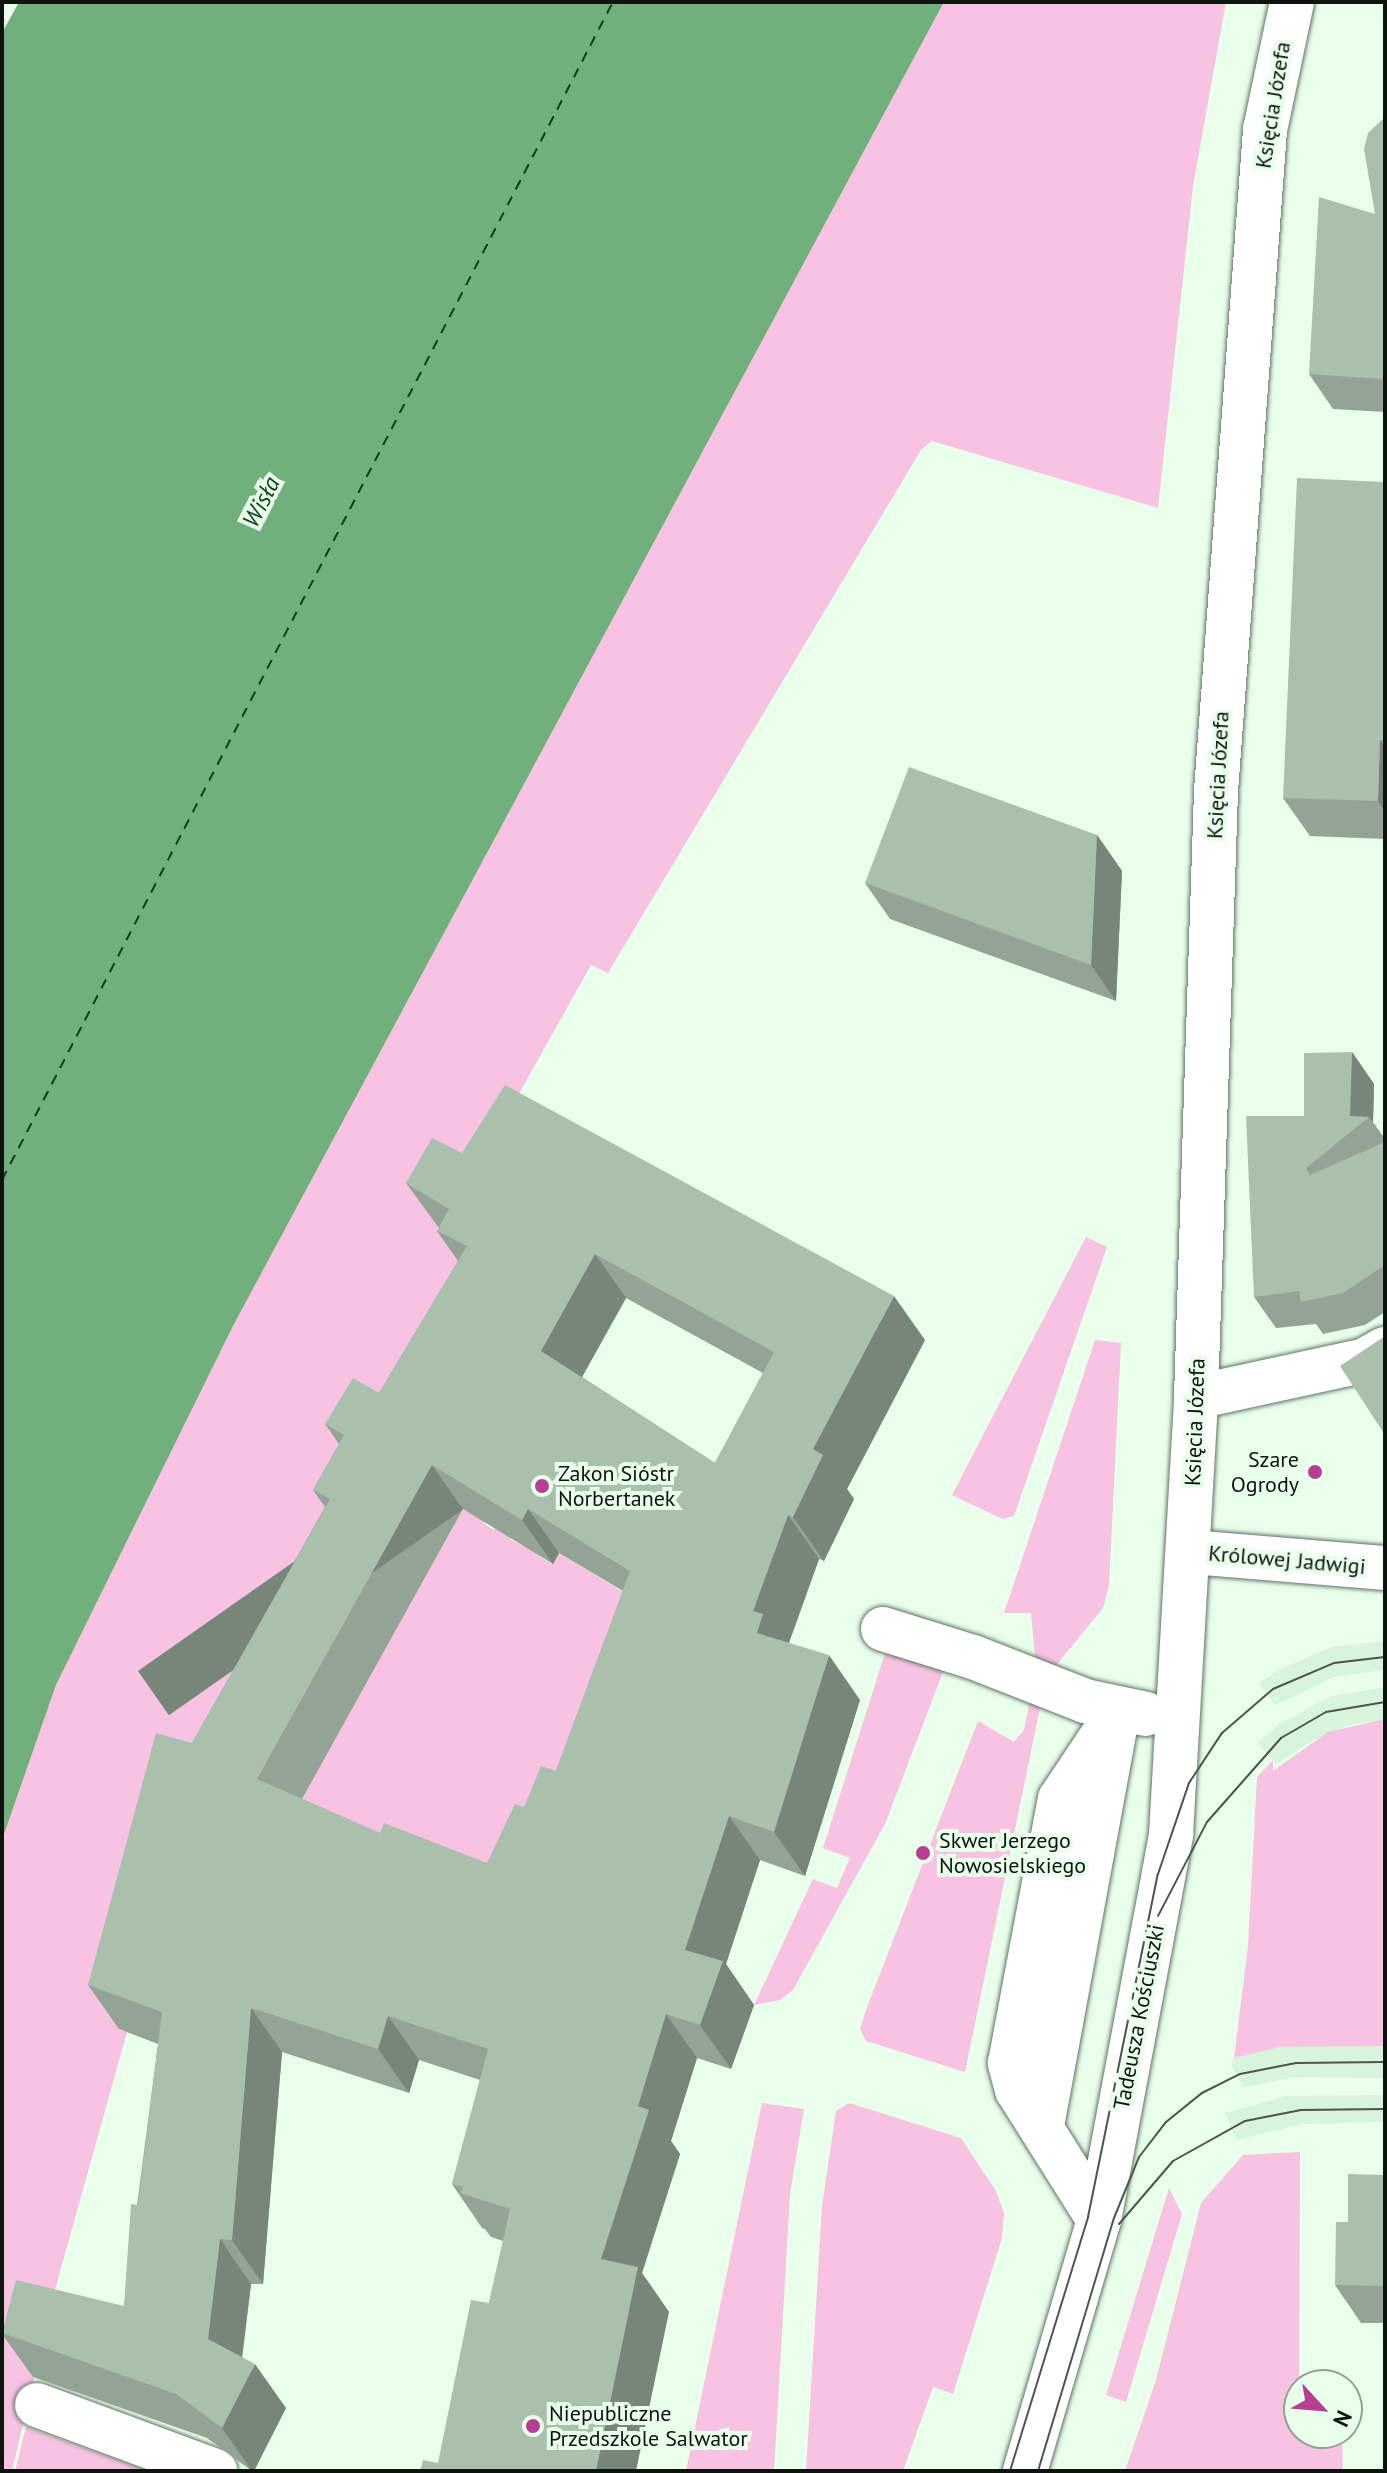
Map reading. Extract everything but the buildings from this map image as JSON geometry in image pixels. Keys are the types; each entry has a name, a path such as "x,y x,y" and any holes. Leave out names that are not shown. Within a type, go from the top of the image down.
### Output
{"street":[{"name":"Księcia Józefa","path":"1190,1552 1217,776 1265,130 1292,2"},
{"path":"1196,1397 1365,1360 1385,1349"},
{"name":"Królowej Jadwigi","path":"1190,1552 1385,1568"},
{"name":"Tadeusza Kościuszki","path":"1025,2471 1099,2220 1162,1889 1180,1717 1190,1552"},
{"path":"883,1629 1118,1712 1180,1717"},
{"path":"1099,2220 1042,2126 1118,1712"},
{"path":"37,2405 215,2471"}],"shaded area":[{"path":"944,2 1226,2 1193,186 1158,508 932,441 921,450 608,973 591,965 468,1185 473,1249 119,2029 127,2032 53,2297 12,2471 2,2471 2,1840 56,1685 233,1326"},
{"path":"1086,1237 1107,1247 1014,1516 1002,1519 952,1495"},
{"path":"1095,1340 1121,1343 1109,1585 1103,1608 1050,1673 1036,1667 1031,1613 1004,1613"},
{"path":"469,1498 490,1511 483,1523 494,1530 503,1518 516,1527 510,1539 525,1547 531,1536 537,1555 552,1564 559,1553 661,1615 532,1877 288,1823"},
{"path":"1385,1641 1385,1670 1334,1677 1275,1705 1261,1686 1260,1682 1279,1670 1331,1647"},
{"path":"886,1650 946,1664 885,1824 793,1990 780,2000 754,2005 813,1879 837,1888 850,1858 823,1848"},
{"path":"1385,1687 1385,1719 1349,1725 1310,1742 1271,1768 1276,1763 1257,1743 1279,1724 1332,1696"},
{"path":"1031,1694 1042,1698 965,2072 866,2041 860,2029 866,2010 978,1721 1014,1742 1024,1730"},
{"path":"1385,1719 1385,2046 1280,2047 1234,2058 1248,1946 1257,1777 1273,1760 1273,1771 1328,1732"},
{"path":"1385,2046 1385,2078 1294,2077 1243,2088 1231,2064 1234,2058 1280,2047"},
{"path":"1385,2095 1385,2122 1301,2124 1236,2140 1225,2113 1286,2096"},
{"path":"762,2103 804,2109 790,2194 774,2471 686,2471"},
{"path":"849,2103 961,2138 996,2191 1004,2213 1002,2238 953,2394 933,2387 903,2471 806,2471 822,2206 836,2111"},
{"path":"1300,2152 1299,2369 1283,2369 1283,2449 1342,2449 1343,2471 1125,2471 1156,2380 1201,2203 1243,2155"},
{"path":"1169,2188 1182,2214 1126,2402 1106,2395"},
{"path":"26,2427 148,2471 15,2471"}],"water":[{"name":"Wisła","path":"19,2 944,2 233,1326 56,1685 2,1840 2,33"}],"ferry route":[{"path":"2,1180 613,2"}],"tram line":[{"path":"1010,2471 1088,2217 1158,1874 1189,1783 1222,1733 1273,1689 1334,1663 1385,1657"},
{"path":"1158,1916 1207,1822 1281,1738 1326,1712 1385,1702"},
{"path":"1038,2471 1114,2218 1139,2157 1166,2122 1202,2093 1240,2074 1296,2063 1385,2062"},
{"path":"1119,2224 1173,2161 1245,2121 1301,2110 1385,2109"}],"place":[{"name":"Szare Ogrody","path":"1315,1472"},
{"name":"Zakon Sióstr Norbertanek","path":"542,1486"},
{"name":"Skwer Jerzego Nowosielskiego","path":"923,1853"},
{"name":"Niepubliczne Przedszkole Salwator","path":"533,2426"}]}
